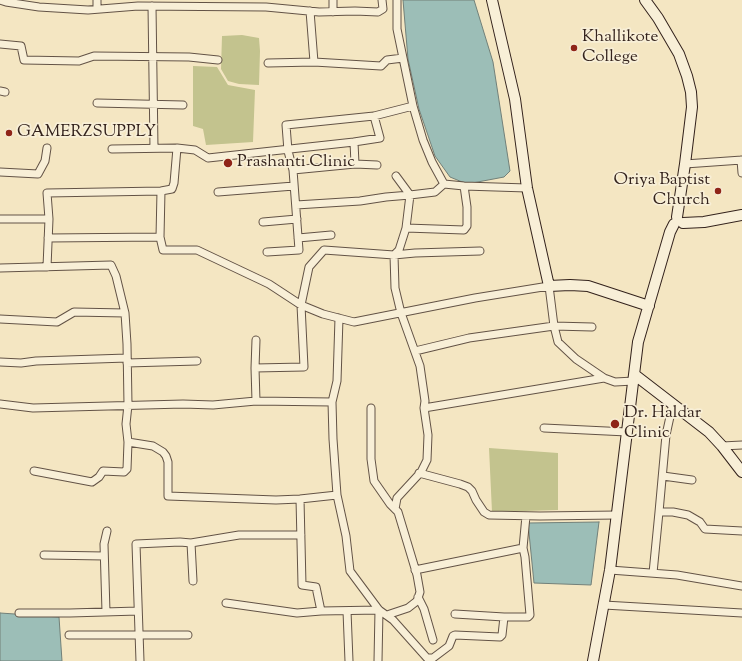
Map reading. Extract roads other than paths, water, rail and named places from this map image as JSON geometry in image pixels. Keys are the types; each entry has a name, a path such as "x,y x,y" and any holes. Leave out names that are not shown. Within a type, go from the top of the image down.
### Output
{"main road":[{"path":"492,0 515,99 528,188 549,286 588,286 649,306"},
{"path":"593,661 610,570 638,342 670,232 678,222 692,107 691,92 687,76 675,48 658,18 645,0"},
{"path":"678,222 704,222 742,215"},
{"path":"635,375 673,403 724,445 742,472"},
{"path":"635,375 711,429 742,466"}],"street":[{"path":"0,0 39,7 88,10 138,3 152,6 266,7 333,12 378,12 383,9 382,0"},
{"path":"96,0 98,9"},
{"path":"333,0 333,12"},
{"path":"397,0 397,29 413,106 423,140 432,162 444,184"},
{"path":"152,6 152,104 154,148"},
{"path":"310,11 314,62"},
{"path":"0,44 21,46 24,60 79,61 94,56 189,57 218,60"},
{"path":"268,63 314,62 381,66 387,60 403,58"},
{"path":"97,103 183,105"},
{"path":"267,252 299,250 293,170 288,150 286,125 374,116 413,106"},
{"path":"112,149 177,148 195,150 208,158 354,142 380,138 374,116"},
{"path":"354,142 355,164"},
{"path":"0,172 38,174 45,161 47,148"},
{"path":"47,267 49,220 47,193 161,191 172,189 174,183 177,148"},
{"path":"686,164 741,160 742,173"},
{"path":"293,170 355,164 377,165"},
{"path":"394,255 400,250 406,228 410,195 396,176"},
{"path":"296,205 360,201 435,192 444,184 528,188"},
{"path":"218,192 294,186"},
{"path":"406,228 464,230 467,226 467,207 464,186"},
{"path":"161,191 160,237 163,250 197,250 269,284 301,304 323,314 354,322 475,298 549,286 554,326 558,342 576,359 604,378 615,382 635,375"},
{"path":"0,219 49,220"},
{"path":"263,222 297,220"},
{"path":"298,238 332,234"},
{"path":"48,238 160,237"},
{"path":"255,368 304,368 301,304 309,267 324,250 394,255 480,251"},
{"path":"394,255 395,288 401,313 415,351 421,373 428,436 427,460 419,474 397,498 395,509"},
{"path":"0,268 111,265 116,276 125,313 128,405 126,424 128,442 127,469 124,472 104,471 92,482 34,472"},
{"path":"0,319 57,322 74,312 125,313"},
{"path":"339,318 337,381 332,402 333,440 337,495 346,536 350,571 379,610 393,620 427,658 430,659 449,646 453,636 455,635 500,637 502,635 504,617"},
{"path":"415,351 469,338 554,326 592,327"},
{"path":"256,340 256,402"},
{"path":"0,362 21,363 36,361 127,360 197,361"},
{"path":"424,408 604,378"},
{"path":"0,404 33,408 183,404 213,405 256,402 332,402"},
{"path":"653,572 666,435 673,403"},
{"path":"371,408 371,459 374,481 398,512 420,592 417,601 408,608 387,615"},
{"path":"544,428 627,432"},
{"path":"128,442 153,446 163,452 166,456 168,462 168,496 235,499 300,499 337,495"},
{"path":"724,445 742,445"},
{"path":"419,474 460,484 468,488 472,491 484,512 490,515 617,515"},
{"path":"663,476 692,480"},
{"path":"300,499 302,585 316,587 321,611"},
{"path":"659,512 673,512 688,515 700,522 705,529 742,531"},
{"path":"455,614 528,618 530,615 525,557 522,548 526,516"},
{"path":"106,612 104,544 107,531"},
{"path":"140,661 136,544 191,543 239,535 301,535"},
{"path":"191,543 193,581"},
{"path":"415,570 522,548"},
{"path":"44,555 104,556"},
{"path":"610,570 653,572 742,586"},
{"path":"418,597 424,609 433,640"},
{"path":"226,603 297,613 379,610"},
{"path":"604,605 742,613"},
{"path":"378,661 379,610"},
{"path":"18,613 138,611"},
{"path":"347,611 349,661"},
{"path":"69,635 188,635"}],"water":[{"path":"403,0 474,0 493,62 510,171 504,177 467,184 450,177 435,156 419,109 408,59"},
{"path":"599,522 591,585 534,583 528,523"},
{"path":"0,613 59,617 62,661 0,661"}],"place":[{"name":"Khallikote College","path":"574,48"},
{"name":"GAMERZSUPPLY","path":"9,133"},
{"name":"Prashanti Clinic","path":"228,163"},
{"name":"Oriya Baptist Church","path":"718,191"},
{"name":"Dr. Haldar Clinic","path":"615,424"}]}
